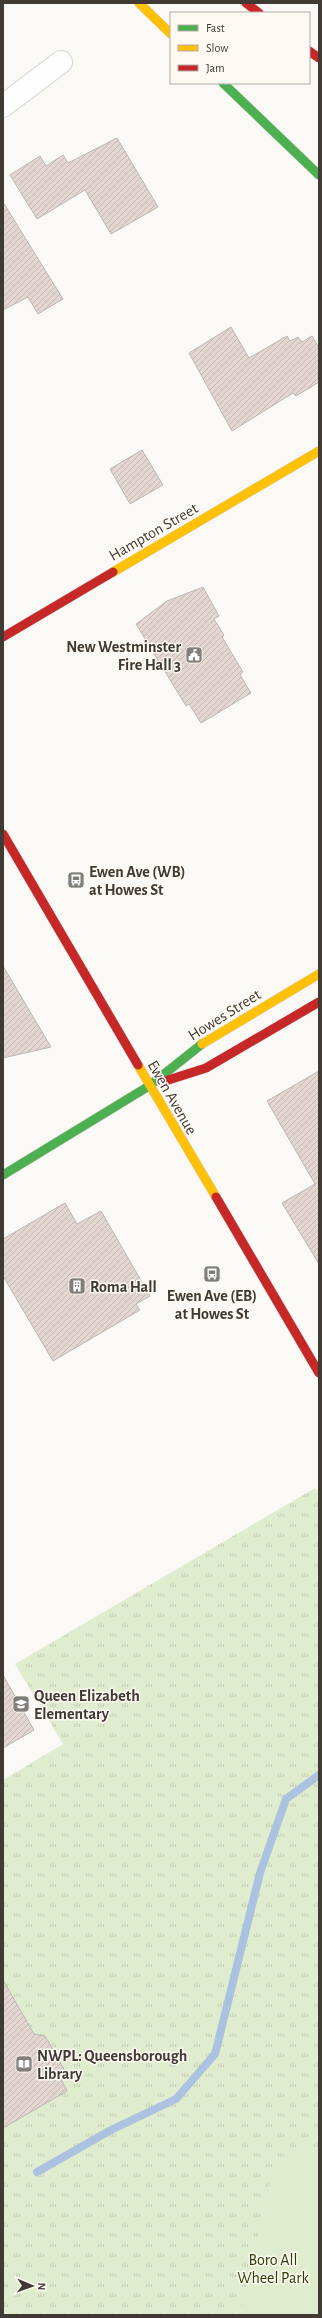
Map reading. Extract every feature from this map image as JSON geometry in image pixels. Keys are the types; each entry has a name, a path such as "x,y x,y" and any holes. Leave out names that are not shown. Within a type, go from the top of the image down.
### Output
{"main road":[{"path":"139,3 170,33"},
{"path":"246,3 258,12"},
{"path":"310,52 319,58"},
{"path":"224,84 319,175"},
{"name":"Hampton Street","path":"3,637 319,451"},
{"name":"Ewen Avenue","path":"3,834 149,1086 319,1373"},
{"name":"Howes Street","path":"3,1175 149,1086 203,1043 319,974"},
{"name":"Howes Street","path":"149,1086 206,1068 319,1002"}],"street":[{"path":"3,106 61,62"}],"green space":[{"name":"Boro All Wheel Park","path":"315,1488 319,1492 319,2315 3,2315 3,1780 63,1744 15,1664"},
{"name":"Boro All Wheel Park","path":"307,2147 319,2152 319,2315 240,2315 273,2170 286,2153"}],"building":[{"path":"117,138 158,207 111,234 85,190 37,219 10,175 40,156 46,166 63,155 68,163"},
{"path":"3,202 63,299 38,314 28,297 3,310"},
{"path":"231,327 249,358 287,336 290,341 298,337 302,342 312,336 319,348 319,382 296,396 293,393 232,431 189,353"},
{"path":"142,450 163,485 130,504 110,469"},
{"name":"New Westminster Fire Hall 3","path":"203,587 219,616 214,619 224,635 222,637 243,672 240,675 251,693 201,723 189,704 186,706 136,624 167,601"},
{"path":"3,966 51,1047 3,1058"},
{"path":"319,1071 319,1264 282,1203 315,1184 267,1101"},
{"name":"Roma Hall","path":"65,1203 77,1224 101,1211 150,1296 136,1304 140,1310 53,1361 3,1276 3,1239"},
{"path":"3,1675 34,1730 3,1748"},
{"path":"3,1980 34,2034 45,2036 65,2071 59,2075 67,2091 3,2128"}],"waterway":[{"path":"37,2172 111,2130 176,2099 215,2054 260,1873 286,1799 319,1775"}],"traffic: fast":[{"path":"224,84 319,175"},
{"path":"3,1175 149,1086 202,1044"}],"traffic: slow":[{"path":"139,3 170,33"},
{"path":"113,572 319,451"},
{"path":"202,1044 319,974"},
{"path":"138,1065 216,1197"}],"traffic: jam":[{"path":"246,3 258,12"},
{"path":"310,52 319,58"},
{"path":"3,637 113,572"},
{"path":"3,834 138,1065"},
{"path":"162,1082 206,1068 319,1002"},
{"path":"216,1197 319,1373"}],"place":[{"name":"New Westminster Fire Hall 3","path":"194,655"},
{"name":"Ewen Ave (WB) at Howes St","path":"76,880"},
{"name":"Ewen Ave (EB) at Howes St","path":"212,1274"},
{"name":"Roma Hall","path":"77,1286"},
{"name":"Queen Elizabeth Elementary","path":"21,1704"},
{"name":"NWPL: Queensborough Library","path":"24,2064"}]}
